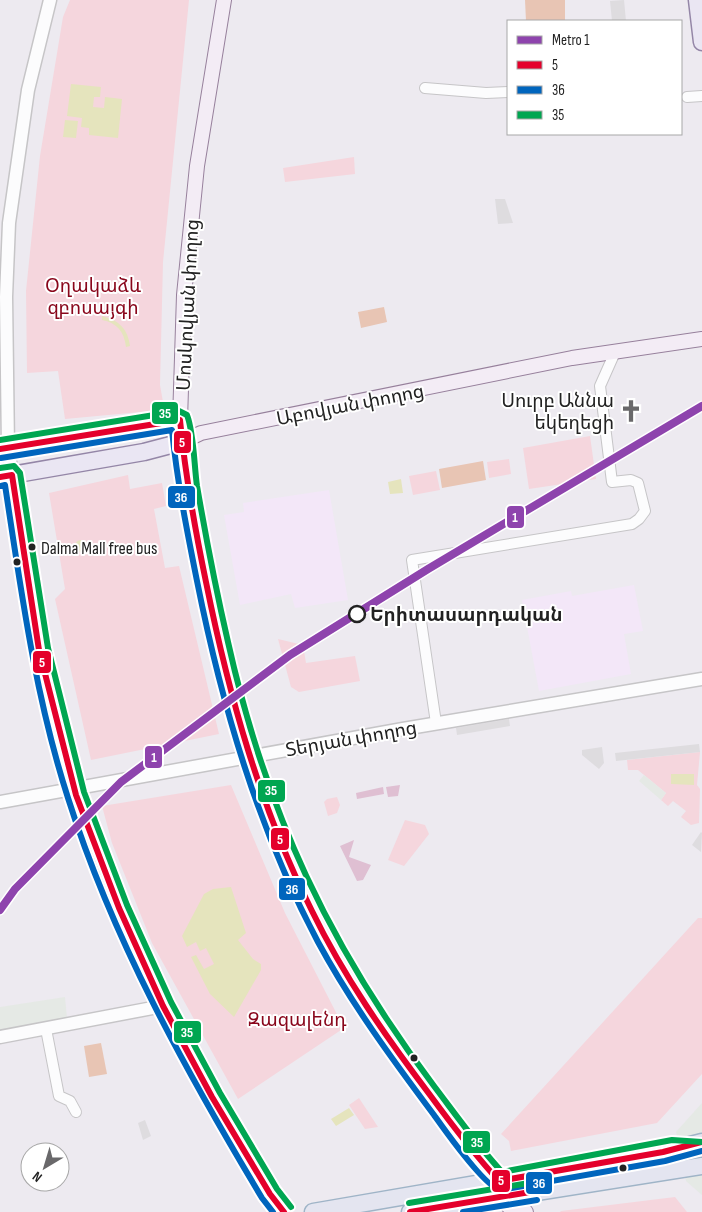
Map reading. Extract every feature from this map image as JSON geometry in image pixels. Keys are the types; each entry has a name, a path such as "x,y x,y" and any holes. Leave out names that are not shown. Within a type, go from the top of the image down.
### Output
{"highway":[{"path":"410,1212 702,1142"},
{"path":"313,1212 504,1191 702,1166"}],"main road":[{"name":"Մոսկովյան փողոց","path":"224,0 197,166 184,295 180,420 182,442 216,635 249,756 299,885 352,985 421,1085 478,1160 504,1191 526,1212"},
{"path":"698,0 702,42"},
{"name":"Աբովյան փողոց","path":"6,476 144,452 182,442 201,433 616,350 702,339"},
{"path":"4,448 180,420"},
{"path":"674,1149 702,1151"},
{"name":"Մոսկովյան փողոց","path":"504,1191 513,1212"}],"street":[{"path":"50,0 28,90 5,223 4,448 6,476 39,650 74,789 119,908 162,1006 212,1097 270,1194 284,1212"},
{"path":"425,88 486,93 507,92"},
{"path":"687,97 702,96"},
{"path":"436,723 412,560 632,524 645,511 642,491 638,483 631,480 612,482 600,386 616,350"},
{"name":"Տերյան փողոց","path":"0,802 436,723 702,679"},
{"path":"0,1037 162,1006"},
{"path":"46,1028 60,1096 70,1101 76,1112"}],"shaded area":[{"path":"525,0 565,0 565,20 526,20"},
{"path":"624,0 626,20 612,20 610,1"},
{"path":"71,84 101,87 100,97 94,97 93,107 104,108 105,97 122,99 118,138 89,135 89,128 81,127 82,118 67,116"},
{"path":"65,120 78,121 76,138 63,137"},
{"path":"495,199 505,199 513,223 498,224"},
{"path":"384,307 387,322 361,328 358,312"},
{"path":"102,316 122,326 130,346 126,347 124,336 119,329 112,323 102,320"},
{"path":"483,461 486,480 442,488 439,469"},
{"path":"401,479 403,493 390,494 388,482"},
{"path":"329,490 348,600 295,608 291,594 240,605 224,515 244,512 243,503"},
{"path":"79,540 83,540 87,546 83,552 79,552 75,548 75,544"},
{"path":"634,585 643,631 624,634 631,674 539,691 522,600 571,591 572,596"},
{"path":"509,719 510,726 457,735 456,728"},
{"path":"699,744 700,752 616,761 615,753"},
{"path":"602,747 604,763 599,769 582,755 582,750"},
{"path":"671,774 694,774 694,785 671,784"},
{"path":"644,775 666,793 661,800 639,781"},
{"path":"400,785 398,796 388,797 386,787"},
{"path":"383,787 384,794 357,799 356,793"},
{"path":"702,833 701,852 692,845"},
{"path":"354,840 349,857 371,865 363,880 357,881 340,846"},
{"path":"231,887 246,933 238,940 253,959 261,964 261,970 234,1017 210,994 191,957 196,955 204,969 214,964 206,948 200,951 196,942 187,947 182,936 204,894 213,889"},
{"path":"65,997 67,1018 0,1030 0,1007"},
{"path":"101,1043 107,1074 89,1077 84,1046"},
{"path":"702,1103 702,1195 686,1181 676,1132"},
{"path":"349,1108 354,1115 336,1126 331,1119"},
{"path":"145,1120 151,1136 143,1140 138,1123"}],"green space":[{"name":"Օղակաձև զբոսայգի","path":"70,0 189,0 163,262 160,385 163,402 151,411 65,419 58,371 27,373 26,291 40,156 63,17"},
{"path":"354,157 355,174 285,182 283,168"},
{"path":"590,436 596,479 529,489 523,448"},
{"path":"509,459 511,474 489,478 487,462"},
{"path":"436,471 440,490 413,495 409,476"},
{"path":"128,475 130,489 162,483 166,506 154,509 165,568 179,566 219,734 91,760 55,599 65,589 49,493"},
{"path":"278,639 303,645 306,663 355,656 360,681 299,692 291,687"},
{"path":"700,752 697,785 700,789 699,823 691,825 681,817 686,811 673,801 668,806 661,800 666,793 638,770 628,770 627,760"},
{"name":"Զազալենդ","path":"231,785 285,913 344,1028 238,1099 152,943 112,843 102,806"},
{"path":"337,797 340,805 337,813 328,816 324,802 327,799"},
{"path":"405,820 425,825 429,834 404,866 388,860"},
{"path":"698,918 702,918 702,1074 657,1123 511,1151 509,1141 501,1134"},
{"path":"359,1098 378,1127 365,1129 349,1105"},
{"path":"675,1197 687,1212 560,1212 561,1211"}],"metro line":[{"name":"1","path":"0,910 15,889 121,782 290,655 428,569 702,406"}],"transit line":[{"name":"35","path":"0,440 179,411 187,415 200,506 228,642 243,704 282,821 306,876 333,930 363,982 434,1086 475,1141 502,1172 672,1140 702,1142"},
{"name":"5","path":"0,449 180,420 194,522 225,667 248,750 293,872 324,935 366,1006 472,1150 499,1181 663,1152 702,1142"},
{"name":"36","path":"1,458 172,430 186,525 218,674 244,766 277,856 318,942 358,1009 447,1132 486,1180 501,1190 665,1161 702,1151"},
{"name":"35","path":"0,468 14,466 20,473 48,648 84,792 127,905 171,1002 220,1093 277,1189 291,1207"},
{"name":"5","path":"0,477 12,475 39,650 76,795 119,908 163,1006 212,1097 270,1194 284,1212"},
{"name":"36","path":"1,486 5,485 30,643 46,721 56,760 86,851 107,903 153,1004 206,1102 262,1198 273,1212"},
{"name":"35","path":"409,1203 535,1182"},
{"name":"5","path":"410,1212 536,1191"},
{"name":"36","path":"463,1212 537,1200"}],"place":[{"name":"Սուրբ Աննա եկեղեցի","path":"631,411"},
{"name":"Dalma Mall free bus","path":"32,547"},
{"name":"Երիտասարդական","path":"357,614"}]}
